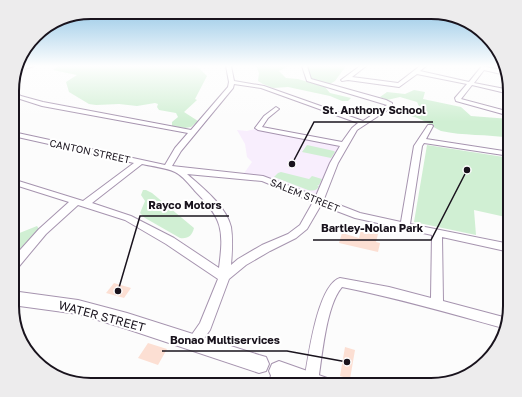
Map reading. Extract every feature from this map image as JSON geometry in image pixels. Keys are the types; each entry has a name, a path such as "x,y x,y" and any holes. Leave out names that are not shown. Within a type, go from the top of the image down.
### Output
{"highway":[{"name":"WATER STREET","path":"19,299 78,307 258,364"}],"street":[{"path":"168,167 178,150 226,94 231,85"},
{"path":"247,85 262,87 364,123"},
{"path":"224,277 242,262 304,227 319,200 333,165 354,129 389,108 390,105 384,101 328,85"},
{"path":"388,85 398,86 400,85"},
{"path":"471,85 458,98 458,101 503,112"},
{"path":"474,85 503,91"},
{"path":"19,97 42,104 193,132"},
{"path":"276,109 266,117 258,128 344,145"},
{"path":"405,226 418,146 430,126"},
{"name":"CANTON STREET","path":"19,135 168,167"},
{"path":"421,140 503,153"},
{"path":"19,258 38,235 54,219 81,203 140,162"},
{"name":"SALEM STREET","path":"168,167 178,170 263,179 358,216 503,247"},
{"path":"178,170 214,206 224,221 226,245 224,277 205,326 193,343"},
{"path":"19,184 115,213 143,225 224,277"},
{"path":"437,233 437,306"},
{"path":"317,378 324,314 331,292 340,282 355,284 501,322"}],"shaded area":[{"path":"258,128 344,145 319,200 269,181 242,176 252,162 247,157 245,144 237,130 247,131"}],"green space":[{"path":"67,85 203,85 195,99 197,100 184,112 198,121 191,127 185,128 172,126 172,122 178,117 176,113 159,110 157,107 158,104 155,103 137,106 119,104 96,105 89,104 69,92"},
{"path":"264,85 317,85 325,87 330,93 351,98 348,101 342,101 330,96 288,87 273,88"},
{"path":"414,90 425,92 423,99 461,107 471,116 503,118 503,137 458,134 441,131 420,119 392,111 397,109 416,112 420,108 417,102 400,97 387,100 380,97 387,92 405,94"},
{"path":"307,145 335,152 331,158 302,152"},
{"path":"427,145 503,157 503,216 474,210 476,235 414,222"},
{"path":"281,172 309,179 312,176 322,179 317,186 319,186 317,189 308,190 274,177"},
{"path":"143,190 152,193 194,228 191,235 185,238 180,238 145,218 140,213 145,201 141,195"},
{"path":"37,226 39,229 19,250 19,233"}],"building":[{"path":"367,225 375,227 374,229 379,230 376,242 380,243 378,252 339,243 342,233 359,238 362,226 366,227"},
{"path":"114,283 131,288 124,298 106,293"},
{"path":"148,343 167,349 158,365 138,358"},
{"path":"345,347 355,350 350,378 340,376"}],"place":[{"name":"St. Anthony School","path":"292,164"},
{"name":"Bartley-Nolan Park","path":"467,170"},
{"name":"Rayco Motors","path":"118,291"},
{"name":"Bonao Multiservices","path":"347,362"}]}
